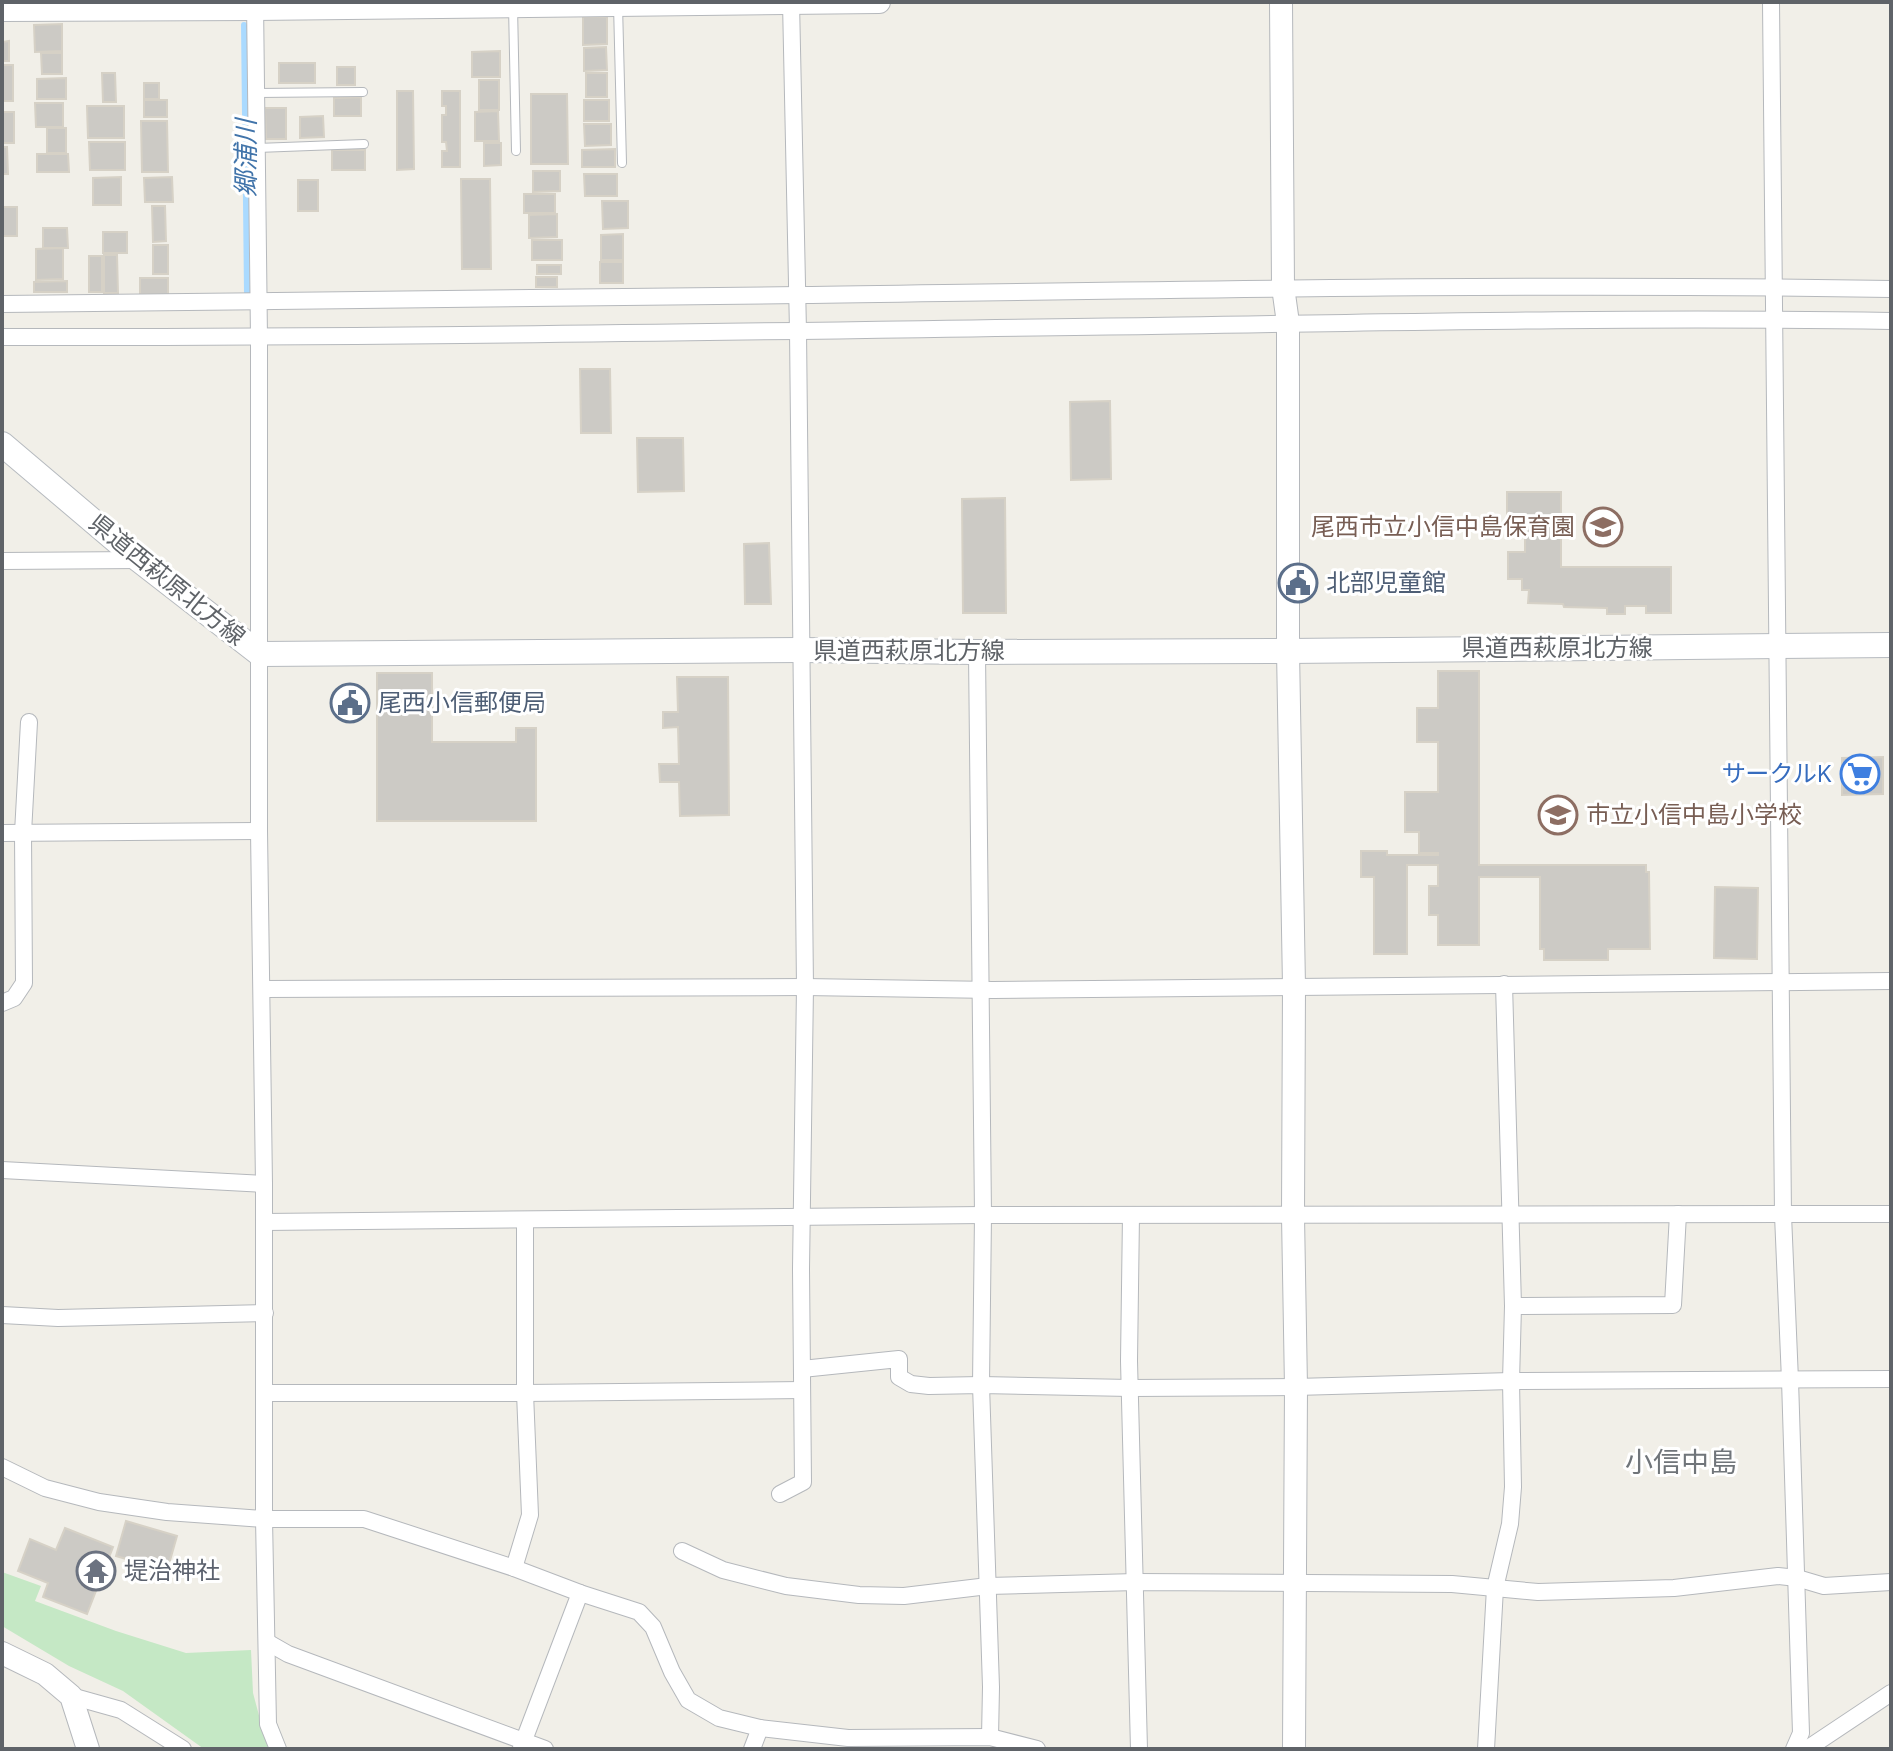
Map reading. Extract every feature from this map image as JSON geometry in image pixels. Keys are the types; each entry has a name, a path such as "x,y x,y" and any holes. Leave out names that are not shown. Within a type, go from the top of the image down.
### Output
{"main road":[{"name":"県道西萩原北方線","path":"2,444 139,560 260,654 801,650 1288,651 1891,645"}],"street":[{"path":"780,1494 803,1482 805,987 791,2"},
{"path":"2,10 879,2"},
{"path":"1281,2 1283,287 1288,323 1288,651 1294,986 1294,1749"},
{"path":"1771,2 1783,1215 1801,1733 1794,1749"},
{"path":"255,6 264,1519 268,1724 278,1749"},
{"path":"2,304 1283,287 1891,289"},
{"path":"2,337 259,338 1288,323 1891,321"},
{"path":"2,561 139,560"},
{"path":"977,652 983,1215 981,1385 990,1737"},
{"path":"2,1003 14,998 24,983 23,833 29,722"},
{"path":"2,833 259,831"},
{"path":"263,989 805,987 980,990 1891,981"},
{"path":"1486,1749 1495,1588 1510,1524 1513,1487 1513,1306 1504,984"},
{"path":"2,1170 264,1184"},
{"path":"1513,1306 1673,1305 1678,1214"},
{"path":"264,1222 983,1215 1891,1214"},
{"path":"1131,1215 1130,1388 1139,1749"},
{"path":"514,1568 530,1515 525,1393 525,1220"},
{"path":"2,1315 58,1318 265,1313"},
{"path":"802,1369 899,1359 899,1377 911,1384 1130,1388 1511,1381 1891,1379"},
{"path":"265,1393 802,1390"},
{"path":"2,1467 45,1488 99,1502 167,1512 264,1519 364,1519 514,1568 639,1612 653,1627 688,1700 719,1718 760,1728 848,1738 990,1737 1037,1749"},
{"path":"682,1551 723,1570 786,1586 859,1595 904,1596 988,1586 1136,1582 1452,1584 1538,1592 1674,1588 1778,1576 1824,1586 1891,1582"},
{"path":"523,1745 580,1593"},
{"path":"267,1642 288,1654 523,1745 545,1749"},
{"path":"2,1653 45,1674 71,1696 121,1710 183,1749"},
{"path":"1807,1749 1891,1693"},
{"path":"71,1696 88,1749"},
{"path":"752,1749 760,1728"}],"lane":[{"path":"618,5 622,163"},
{"path":"513,6 516,151"},
{"path":"256,93 363,92"},
{"path":"257,148 364,144"}],"green space":[{"path":"2,1572 41,1586 35,1601 186,1653 251,1650 253,1693 268,1749 204,1749 123,1691 69,1666 2,1626"}],"building":[{"path":"583,17 607,17 607,44 583,45"},
{"path":"62,24 62,51 35,52 34,25"},
{"path":"9,41 9,61 2,61 2,42"},
{"path":"606,47 607,70 584,71 584,48"},
{"path":"500,51 500,77 472,77 472,52"},
{"path":"41,53 62,53 62,74 42,74"},
{"path":"279,63 315,63 315,83 279,83"},
{"path":"2,65 13,65 13,101 2,101"},
{"path":"337,67 355,67 355,85 337,85"},
{"path":"102,73 115,73 116,102 103,102"},
{"path":"586,73 607,73 607,97 586,97"},
{"path":"66,78 66,99 37,99 37,79"},
{"path":"479,80 499,80 499,110 479,110"},
{"path":"144,83 159,83 159,99 144,99"},
{"path":"397,91 413,91 414,169 397,170"},
{"path":"442,91 460,91 460,167 442,167 442,151 447,151 446,142 442,142 442,115 446,115 446,106 442,106"},
{"path":"531,94 567,94 568,164 531,164"},
{"path":"361,97 361,116 334,116 334,98"},
{"path":"144,100 167,100 167,117 144,117"},
{"path":"584,100 609,100 609,121 584,121"},
{"path":"35,103 63,103 63,127 36,127"},
{"path":"87,106 124,106 124,138 88,138"},
{"path":"265,108 286,108 286,139 266,139"},
{"path":"498,111 499,141 475,141 475,112"},
{"path":"2,112 14,112 14,143 2,143"},
{"path":"323,116 324,137 300,138 300,117"},
{"path":"141,121 167,121 168,172 142,172"},
{"path":"584,124 611,124 611,145 585,146"},
{"path":"47,128 66,128 66,153 47,153"},
{"path":"89,142 125,142 125,170 90,170"},
{"path":"484,143 501,143 501,165 484,166"},
{"path":"2,147 7,147 8,174 2,174"},
{"path":"615,149 615,167 582,167 582,150"},
{"path":"332,150 365,150 365,170 332,170"},
{"path":"37,154 68,154 69,172 37,172"},
{"path":"533,171 560,171 560,191 533,192"},
{"path":"584,174 617,174 617,196 585,196"},
{"path":"121,177 121,205 93,205 93,178"},
{"path":"172,177 173,202 145,202 144,178"},
{"path":"461,179 490,179 491,269 462,269"},
{"path":"298,180 318,180 318,211 298,211"},
{"path":"524,194 555,194 555,213 524,213"},
{"path":"602,201 628,201 628,228 603,229"},
{"path":"152,206 165,206 166,241 153,242"},
{"path":"2,207 17,207 17,236 2,236"},
{"path":"557,214 557,237 529,238 529,215"},
{"path":"43,228 67,228 68,248 43,248"},
{"path":"103,232 127,232 127,253 103,253"},
{"path":"623,234 623,260 601,260 601,235"},
{"path":"532,240 562,240 562,260 532,260"},
{"path":"153,245 168,245 168,274 153,274"},
{"path":"63,248 63,279 36,280 36,249"},
{"path":"104,255 117,255 118,293 104,293"},
{"path":"89,256 102,256 102,292 89,292"},
{"path":"600,262 623,262 623,283 600,283"},
{"path":"537,265 561,265 561,274 537,274"},
{"path":"536,277 557,277 557,287 536,287"},
{"path":"140,278 168,278 168,294 140,294"},
{"path":"67,281 67,292 34,292 34,282"},
{"path":"580,369 610,369 611,433 581,433"},
{"path":"1110,401 1111,479 1071,480 1070,402"},
{"path":"637,438 683,438 684,491 638,492"},
{"path":"1507,492 1561,492 1561,567 1671,567 1671,613 1646,613 1646,606 1625,606 1625,614 1607,614 1607,608 1528,603 1529,590 1522,590 1522,579 1508,579 1508,552 1525,552 1525,535 1507,534"},
{"path":"1005,498 1006,613 963,613 962,499"},
{"path":"769,543 771,604 745,604 744,544"},
{"path":"1438,671 1479,671 1479,865 1646,865 1646,872 1649,872 1650,949 1608,949 1608,960 1544,960 1544,949 1540,949 1540,877 1479,877 1479,945 1438,945 1438,915 1429,915 1429,886 1438,886 1438,865 1407,865 1407,954 1374,954 1374,877 1361,877 1361,851 1387,851 1387,855 1438,855 1419,853 1419,832 1405,832 1405,792 1438,792 1438,742 1417,742 1417,708 1438,708"},
{"path":"377,673 432,673 432,742 516,742 516,728 536,728 536,821 377,821"},
{"path":"677,677 728,677 729,815 680,816 679,782 660,782 659,764 679,764 678,727 663,728 663,712 678,712"},
{"path":"1883,757 1883,794 1842,795 1842,758"},
{"path":"1715,887 1758,888 1757,959 1714,958"},
{"path":"126,1521 177,1536 167,1571 116,1556"},
{"path":"65,1528 113,1547 87,1614 43,1597 48,1583 18,1571 30,1539 56,1550"}],"waterway":[{"name":"郷浦川","path":"244,25 247,292"}],"place":[{"name":"尾西市立小信中島保育園","path":"1603,527"},
{"name":"北部児童館","path":"1298,583"},
{"name":"尾西小信郵便局","path":"350,703"},
{"name":"サークルK","path":"1860,774"},
{"name":"市立小信中島小学校","path":"1558,815"},
{"name":"堤治神社","path":"96,1571"}],"district":[{"name":"小信中島","path":"1681,1462"}]}
